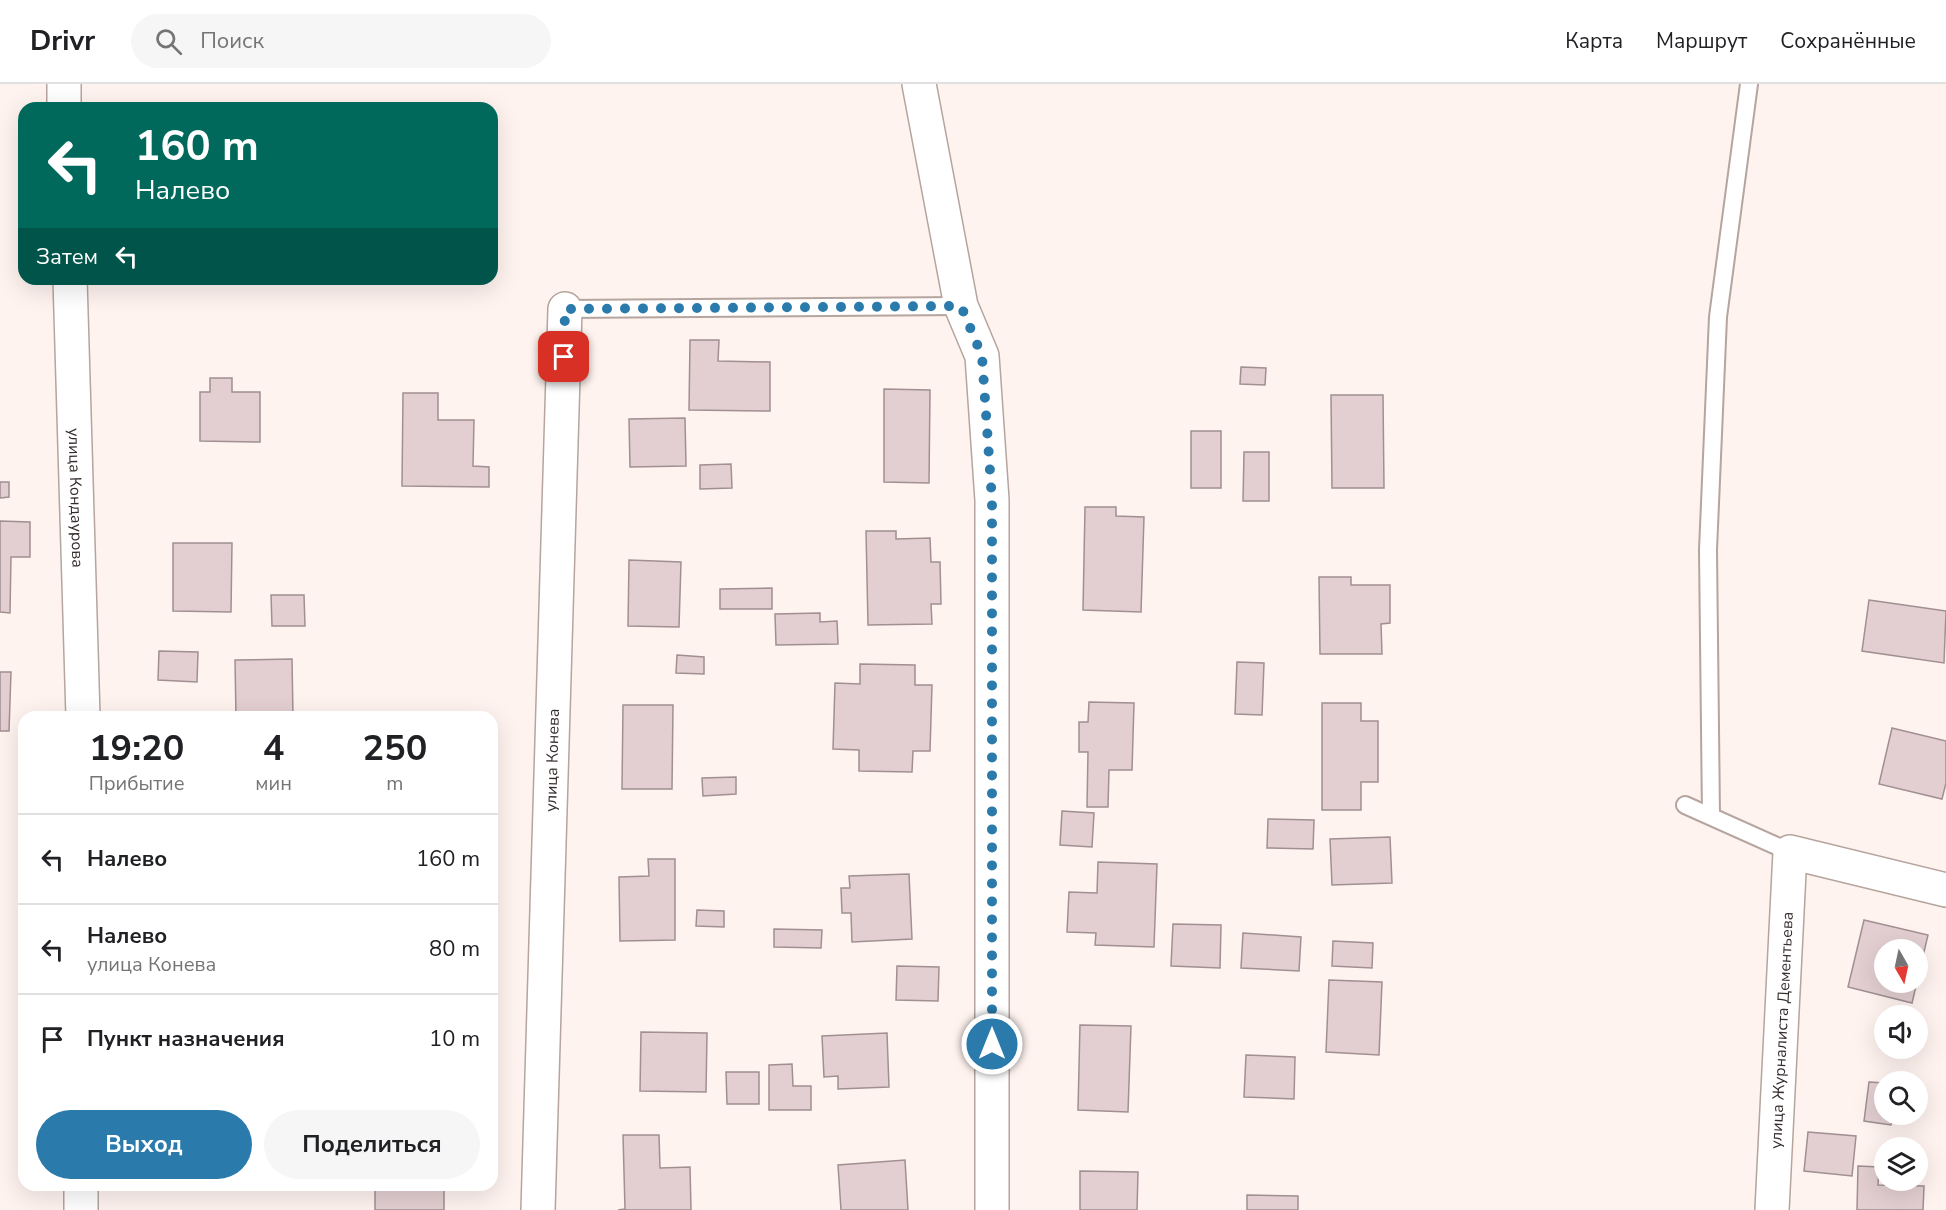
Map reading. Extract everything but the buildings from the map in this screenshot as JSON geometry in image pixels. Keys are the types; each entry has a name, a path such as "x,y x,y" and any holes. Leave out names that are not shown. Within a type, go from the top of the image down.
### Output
{"street":[{"path":"63,84 64,102"},
{"path":"920,84 961,306 982,356 992,500 992,1210"},
{"name":"улица Кондаурова","path":"70,285 83,711"},
{"name":"улица Конева","path":"538,1210 565,309"},
{"path":"1790,852 1946,890"},
{"name":"улица Журналиста Дементьева","path":"1772,1210 1790,852"},
{"path":"81,1191 81,1210"}],"lane":[{"path":"1711,816 1708,550 1718,317 1749,84"},
{"path":"565,309 961,306"},
{"path":"1685,805 1790,852"}],"route":[{"path":"564,357 565,309 961,306 982,356 992,500 992,1044"}]}
